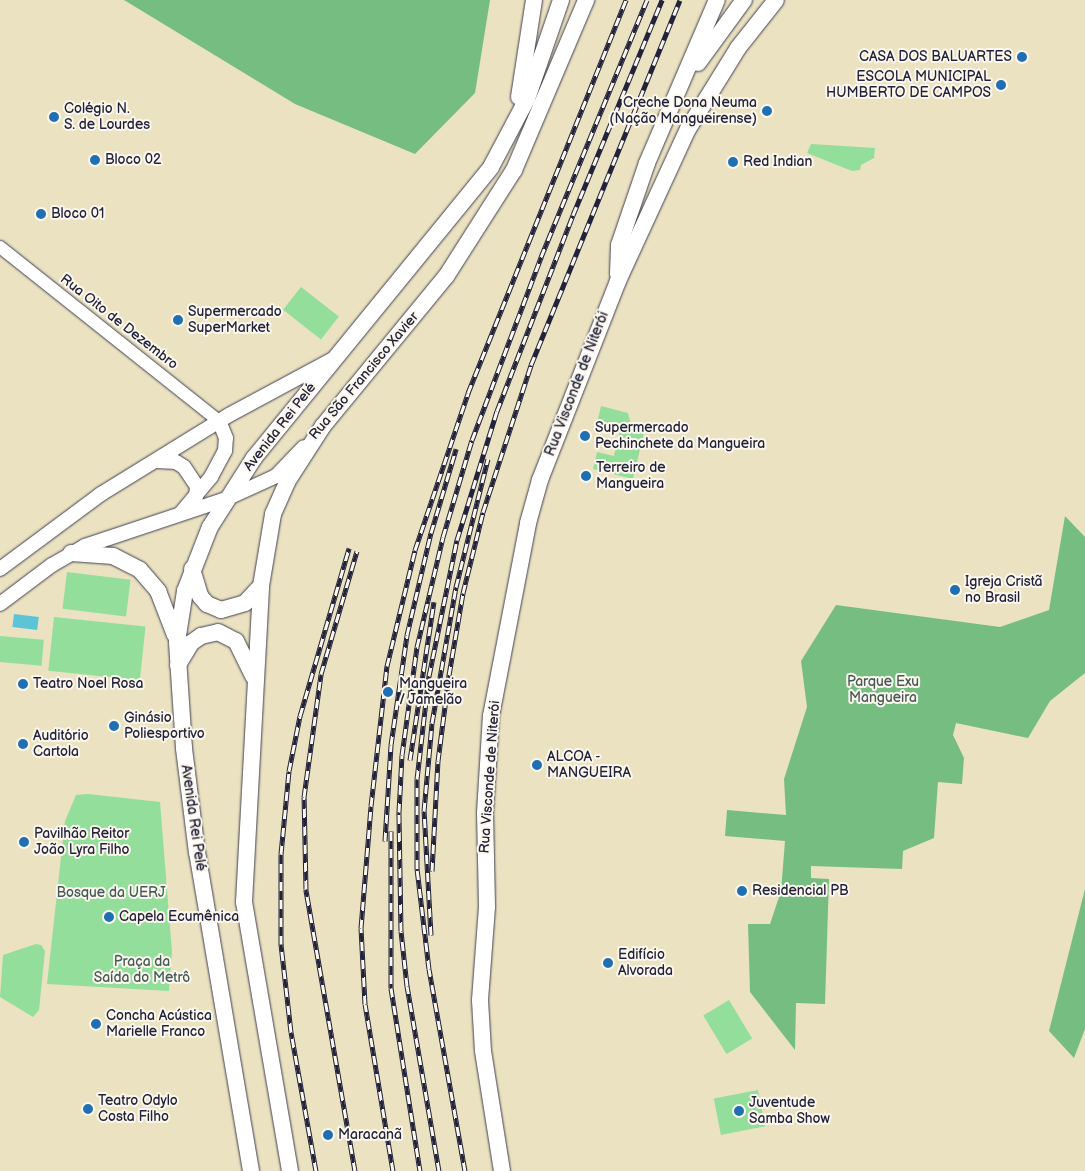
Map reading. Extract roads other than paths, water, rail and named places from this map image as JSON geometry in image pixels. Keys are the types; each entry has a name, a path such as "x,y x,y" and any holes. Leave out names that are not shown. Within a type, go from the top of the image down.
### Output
{"main road":[{"path":"514,123 534,0"},
{"path":"0,570 89,502 219,421 336,358 485,175 527,99 561,0"},
{"name":"Rua São Francisco Xavier","path":"0,604 71,553 226,499 276,476 323,426 448,275 514,170 586,0"},
{"name":"Rua Visconde de Niterói","path":"618,280 619,245 648,163 717,0"},
{"path":"678,95 744,0"},
{"name":"Rua Visconde de Niterói","path":"502,1171 486,1082 480,1000 487,908 484,849 491,716 510,603 540,480 618,280 711,89 776,0"},
{"path":"648,163 657,170 669,172"},
{"name":"Avenida Rei Pelé","path":"251,1171 197,853 177,667 180,613 192,569 226,499 257,454 336,358"},
{"path":"179,515 196,497 227,446 219,421"},
{"path":"290,1171 244,902 255,680 261,586 266,544 276,505 323,426"},
{"path":"157,461 176,462 184,467 197,486 196,497"},
{"path":"71,553 113,556 140,570 158,591 178,642"},
{"path":"192,569 200,596 207,604 221,610 245,603 261,586"},
{"path":"177,667 192,643 201,636 218,632 236,641 255,680"}],"street":[{"name":"Rua Oito de Dezembro","path":"0,247 219,421"}],"water":[{"path":"14,614 39,617 37,630 12,627"}],"railway":[{"path":"393,1171 365,1004 361,928 371,806 387,666 415,550 468,393 626,0"},
{"path":"439,1171 407,986 401,931 399,812 402,755 417,647 443,537 472,440 541,257 647,0"},
{"path":"465,1171 429,969 417,869 417,779 429,676 457,540 497,411 573,215 662,0"},
{"path":"432,871 438,761 449,675 463,593 483,512 531,365 680,0"},
{"path":"385,841 391,745 407,635 431,533 456,449"},
{"path":"431,935 424,811 432,723 456,587 488,459"},
{"path":"316,1171 291,1032 281,944 281,854 289,771 300,716 349,548"},
{"path":"355,1171 306,889 304,797 321,674 357,551"},
{"path":"410,760 434,602"},
{"path":"391,831 391,988 420,1171"}],"place":[{"name":"CASA DOS BALUARTES","path":"1022,57"},
{"name":"ESCOLA MUNICIPAL HUMBERTO DE CAMPOS","path":"1001,85"},
{"name":"Creche Dona Neuma (Nação Mangueirense)","path":"767,111"},
{"name":"Colégio N. S. de Lourdes","path":"54,117"},
{"name":"Bloco 02","path":"95,160"},
{"name":"Red Indian","path":"733,162"},
{"name":"Bloco 01","path":"41,214"},
{"name":"Supermercado SuperMarket","path":"178,320"},
{"name":"Supermercado Pechinchete da Mangueira","path":"585,436"},
{"name":"Terreiro de Mangueira","path":"586,476"},
{"name":"Igreja Cristã no Brasil","path":"955,590"},
{"name":"Teatro Noel Rosa","path":"23,684"},
{"name":"Mangueira / Jamelão","path":"388,692"},
{"name":"Ginásio Poliesportivo","path":"114,726"},
{"name":"Auditório Cartola","path":"23,744"},
{"name":"ALCOA - MANGUEIRA","path":"537,765"},
{"name":"Pavilhão Reitor João Lyra Filho","path":"24,842"},
{"name":"Residencial PB","path":"742,891"},
{"name":"Capela Ecumênica","path":"109,917"},
{"name":"Edifício Alvorada","path":"608,963"},
{"name":"Concha Acústica Marielle Franco","path":"96,1024"},
{"name":"Teatro Odylo Costa Filho","path":"88,1109"},
{"name":"Juventude Samba Show","path":"739,1111"},
{"name":"Maracanã","path":"328,1135"}],"park label":[{"name":"Parque Exu Mangueira","path":"883,690"},
{"name":"Bosque da UERJ","path":"111,893"},
{"name":"Praça da Saída do Metrô","path":"142,970"}]}
